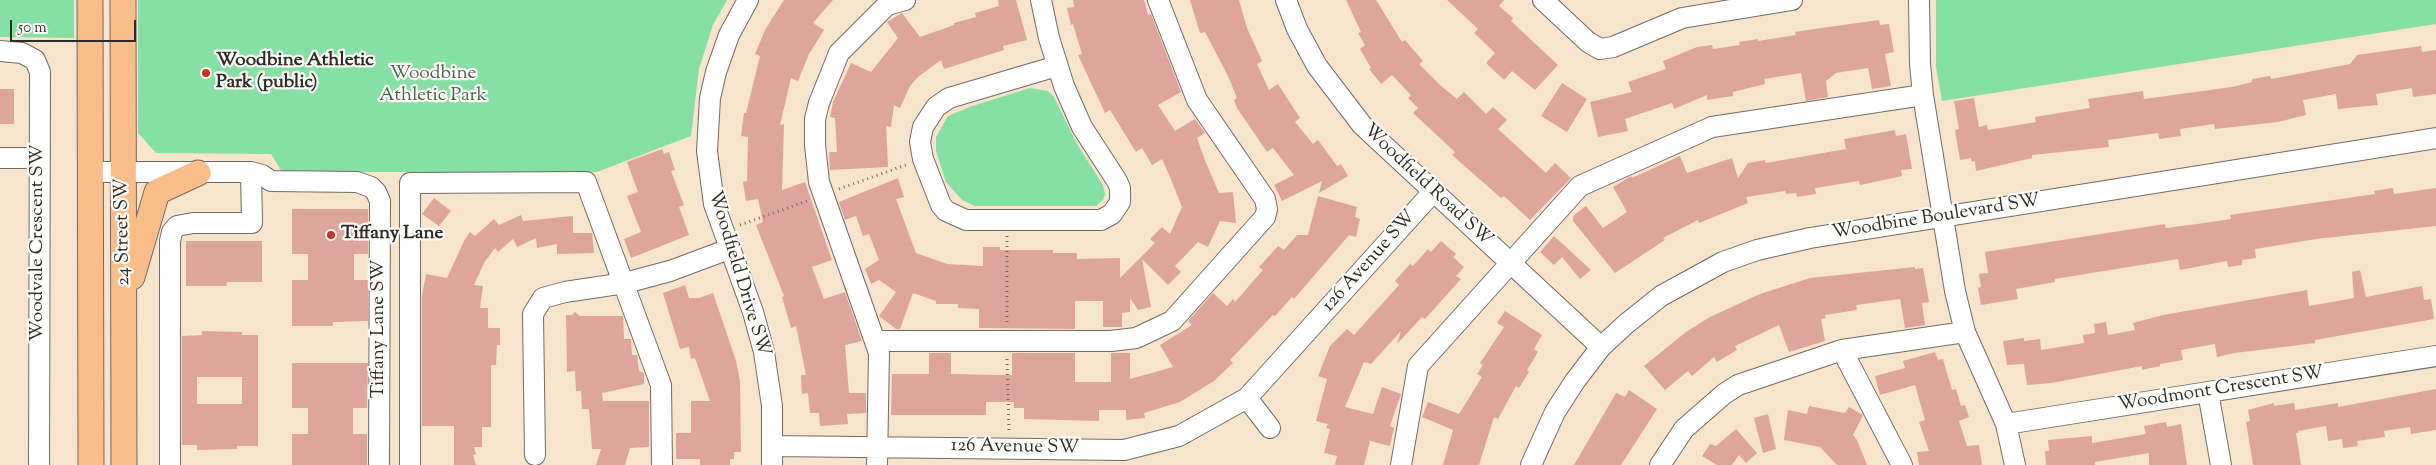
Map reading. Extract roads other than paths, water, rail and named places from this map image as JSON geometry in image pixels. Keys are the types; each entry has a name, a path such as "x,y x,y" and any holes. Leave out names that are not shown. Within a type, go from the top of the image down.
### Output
{"main road":[{"name":"24 Street SW","path":"90,0 91,465"},
{"name":"24 Street SW","path":"123,0 124,465"},
{"path":"125,293 136,266 148,218 157,192 198,173"}],"street":[{"name":"Woodfield Drive SW","path":"748,0 722,53 710,98 707,151 714,204 753,312 764,352 772,406 772,456"},
{"path":"877,456 879,353 877,341 819,182 815,119 819,103 839,52 887,5 905,0"},
{"path":"1041,0 1057,66 1082,127 1120,188 1121,196 1116,209 1101,220 966,220 946,211 941,205 921,151 923,127 936,107 949,98 1057,66"},
{"path":"877,341 1111,341 1136,338 1172,321 1265,217 1267,209 1265,199 1197,100 1158,0"},
{"name":"Woodfield Road SW","path":"1286,0 1297,29 1317,66 1362,126 1601,347"},
{"path":"1543,0 1588,42 1600,49 1613,47 1682,18 1792,0"},
{"path":"1919,0 1920,64 1923,95 1944,218 1954,291 1965,332 2006,424 2015,465"},
{"name":"Woodvale Crescent SW","path":"0,51 22,52 35,60 40,72 39,465"},
{"path":"1401,465 1418,366 1580,186 1712,128 1923,95"},
{"name":"Woodbine Boulevard SW","path":"1531,465 1555,412 1575,381 1601,347 1661,296 1723,262 1757,250 1810,238 2436,138"},
{"path":"0,158 39,158"},
{"name":"Tiffany Lane SW","path":"89,172 257,173 271,181 357,182 371,186 379,196 380,465"},
{"path":"170,465 170,241 172,232 177,226 193,223 252,223 257,173"},
{"path":"410,465 410,183 586,182 661,385 662,465"},
{"name":"126 Avenue SW","path":"772,456 984,456 1124,450 1179,436 1247,398 1433,192"},
{"path":"535,455 534,314 542,298 566,292 624,283 670,271 729,249"},
{"path":"1660,465 1684,429 1724,394 1738,385 1842,350 1965,332"},
{"path":"1842,350 1902,465"},
{"name":"Woodmont Crescent SW","path":"2006,424 2436,356"},
{"path":"2208,392 2221,465"},
{"path":"1247,398 1270,428"}],"place":[{"name":"Woodbine Athletic Park (public)","path":"206,73"},
{"name":"Tiffany Lane","path":"331,235"}],"park label":[{"name":"Woodbine Athletic Park","path":"433,86"}]}
